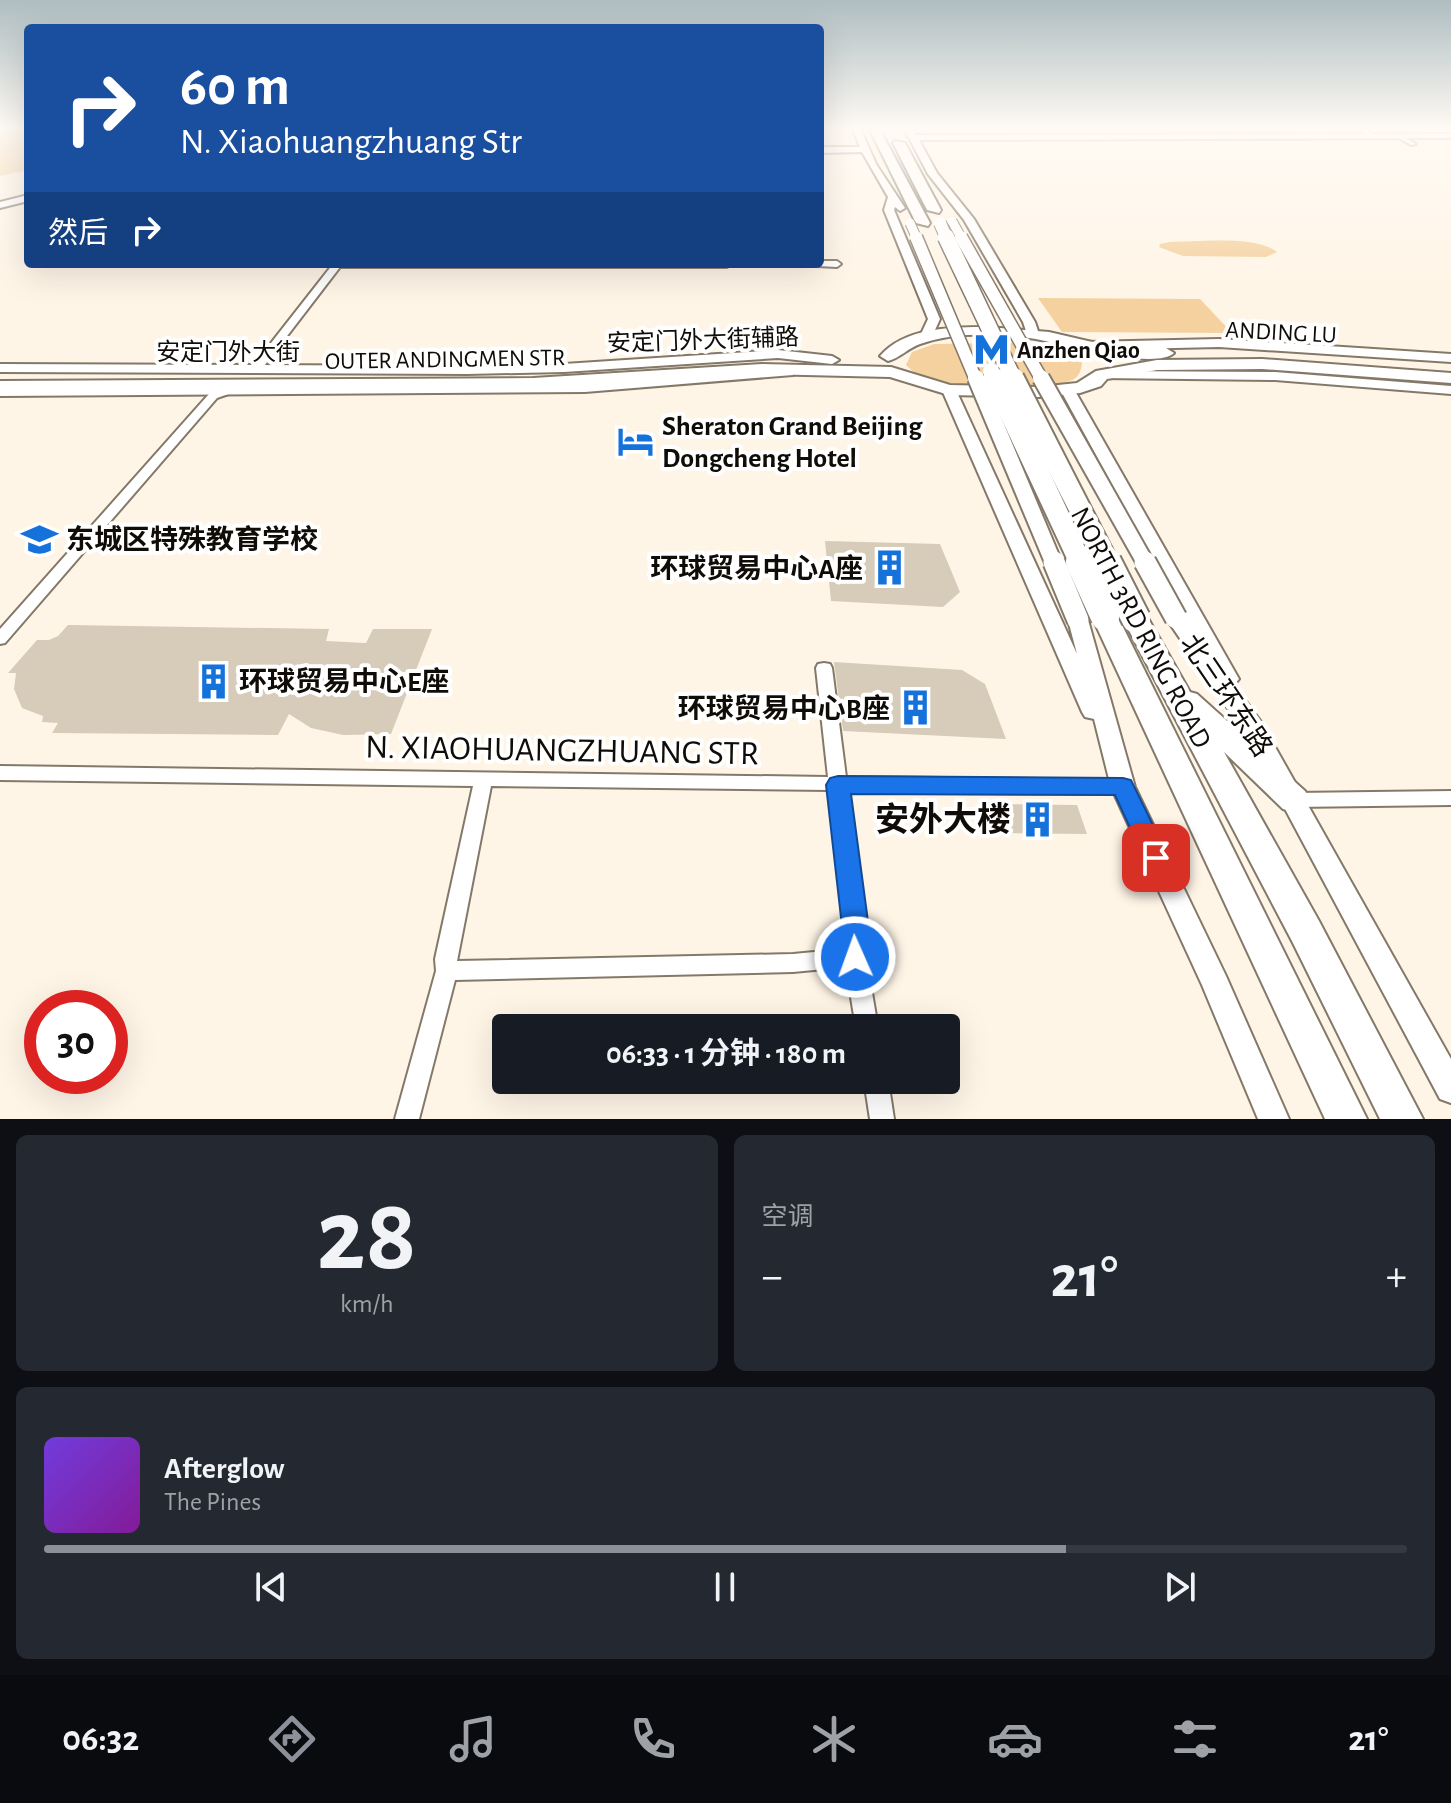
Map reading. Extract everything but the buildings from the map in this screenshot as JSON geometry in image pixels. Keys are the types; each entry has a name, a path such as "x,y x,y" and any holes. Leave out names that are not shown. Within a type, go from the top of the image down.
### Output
{"highway":[{"name":"NORTH 3RD RING ROAD","path":"920,182 927,195 931,223 1107,619 1346,1119"},
{"path":"927,195 932,182"},
{"name":"NORTH 3RD RING ROAD","path":"902,184 931,223 1003,359 1107,619 1170,685 1306,932 1402,1119"},
{"path":"1170,685 1294,800"}],"main road":[{"name":"ANDING LU","path":"926,336 1033,334 1109,350 1265,354 1451,367"},
{"path":"926,336 895,347 889,364 949,390 1068,391 1095,382 1102,375 1157,365 1262,364 1451,378"},
{"name":"安定门外大街","path":"0,375 246,380 512,375 721,362 832,360 889,364"},
{"name":"OUTER ANDINGMEN STR","path":"0,386 246,380 533,383 889,364"}],"street":[{"path":"884,182 893,197 931,223 946,205 945,187"},
{"path":"941,182 976,232 1033,334"},
{"path":"893,197 889,210 934,319 926,336"},
{"path":"0,205 24,199"},
{"name":"北三环东路","path":"931,223 1176,618 1253,728 1451,1088"},
{"path":"824,264 837,264"},
{"path":"0,639 213,396 246,380 335,268"},
{"path":"1084,346 1235,344 1451,358"},
{"path":"0,368 246,380"},
{"path":"1102,375 1275,376 1451,390"},
{"path":"0,392 246,380"},
{"path":"949,390 1114,758 1123,787 1216,985 1274,1119"},
{"path":"1068,391 1216,653 1253,728"},
{"path":"1107,619 1114,758"},
{"path":"824,668 857,944 855,957 865,1014"},
{"name":"N. XIAOHUANGZHUANG STR","path":"0,773 1123,787"},
{"path":"407,1119 447,971 446,959 483,780"},
{"path":"1294,800 1451,798"},
{"path":"447,971 793,963 855,957"},
{"path":"878,1094 882,1119"}],"shaded area":[{"path":"1241,241 1277,252 1266,257 1183,256 1159,247 1170,242"},
{"path":"1038,298 1200,299 1232,333 1062,332"},
{"path":"1026,343 1070,353 1082,363 1079,374 1064,383 1048,385 965,386 928,380 906,365 912,352 934,344"}],"place":[{"name":"Anzhen Qiao","path":"991,350"},
{"name":"Sheraton Grand Beijing Dongcheng Hotel","path":"636,441"},
{"name":"东城区特殊教育学校","path":"40,539"},
{"name":"环球贸易中心A座","path":"889,568"},
{"name":"环球贸易中心E座","path":"213,681"},
{"name":"环球贸易中心B座","path":"916,708"},
{"name":"安外大楼","path":"1037,819"}],"route":[{"path":"855,957 857,944 838,785 1123,787 1156,858"}]}
